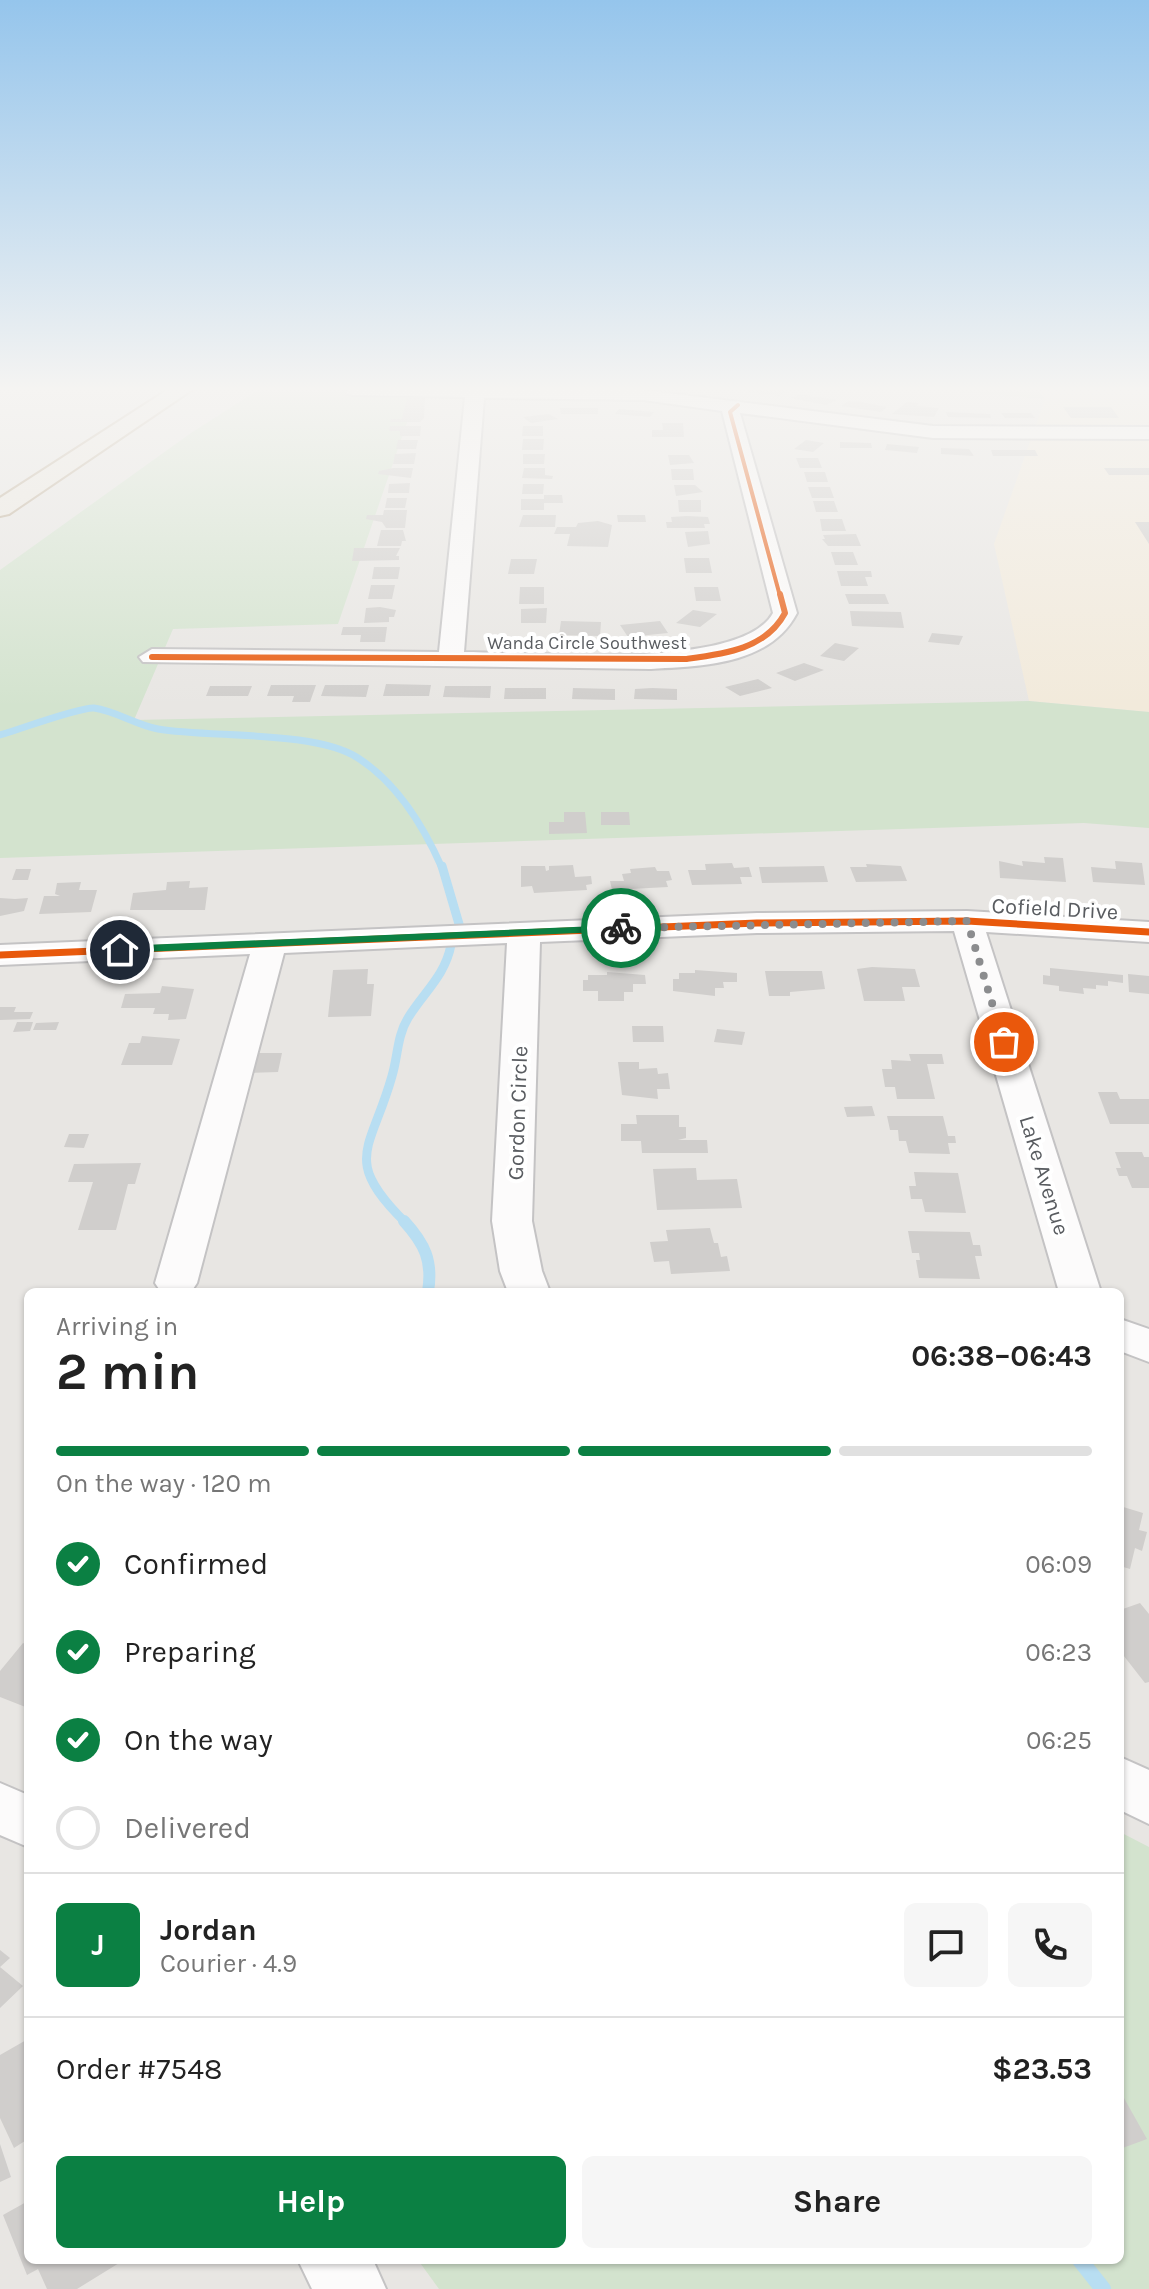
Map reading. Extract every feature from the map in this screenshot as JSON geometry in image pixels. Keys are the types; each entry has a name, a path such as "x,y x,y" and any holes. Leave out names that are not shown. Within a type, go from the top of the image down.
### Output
{"highway":[{"path":"0,509 23,494"}],"street":[{"path":"451,660 466,494"},
{"name":"Wanda Circle Southwest","path":"152,657 687,659 741,648 766,638 781,627 785,613 752,494"},
{"name":"Cofield Drive","path":"0,955 757,923 967,921 1149,932"},
{"name":"Lake Avenue","path":"967,921 1079,1288"},
{"name":"Gordon Circle","path":"524,932 512,1221 521,1271 527,1288"},
{"path":"176,1283 270,943"},
{"path":"1124,1335 1149,1347"},
{"path":"1124,1783 1149,1800"},
{"path":"0,1807 24,1821"},
{"path":"335,2264 352,2289"}],"shaded area":[{"path":"1012,494 1149,494 1149,712 1029,701 994,544"}],"green space":[{"path":"106,494 383,494 338,624 173,629 134,720 1029,701 1149,712 1149,828 1084,823 0,858 0,570"},
{"path":"1124,1834 1149,1847 1149,2289 439,2289 421,2264 1124,2264"}],"building":[{"path":"810,494 832,494 834,498 812,498"},
{"path":"544,495 562,495 563,503 544,503 544,510 521,510 521,499 544,499"},
{"path":"387,498 407,498 405,508 385,508"},
{"path":"678,500 701,500 701,512 679,512"},
{"path":"813,501 834,501 838,512 816,512"},
{"path":"384,510 407,510 405,528 386,528 382,522 366,519 367,515 383,515"},
{"path":"523,515 556,515 555,527 519,527"},
{"path":"617,515 645,515 646,522 618,522"},
{"path":"671,517 708,517 710,524 704,524 705,528 667,528 666,522 672,522"},
{"path":"820,519 842,519 846,531 822,531"},
{"path":"598,521 612,525 608,547 567,546 570,534 554,534 557,527 576,527 578,523"},
{"path":"1135,522 1149,522 1149,544"},
{"path":"381,530 403,530 406,541 402,541 401,546 377,546"},
{"path":"708,531 710,544 688,547 685,532"},
{"path":"856,534 861,546 828,546 822,539 825,539 823,535"},
{"path":"354,548 400,548 396,556 399,560 352,561"},
{"path":"831,552 853,552 858,565 835,565"},
{"path":"684,558 709,558 712,573 686,573"},
{"path":"511,559 537,559 534,574 508,574"},
{"path":"374,567 400,567 398,579 372,579"},
{"path":"837,571 871,571 872,577 865,577 868,586 841,586"},
{"path":"371,585 395,585 392,599 368,599"},
{"path":"520,587 544,587 544,604 519,604"},
{"path":"694,587 718,587 721,601 696,601"},
{"path":"845,594 885,594 889,604 849,604"},
{"path":"366,608 396,610 394,617 389,617 389,622 364,623"},
{"path":"547,608 546,623 521,623 521,609"},
{"path":"693,610 717,614 700,627 676,623"},
{"path":"850,611 901,612 904,628 852,626"},
{"path":"561,621 601,622 600,636 559,635"},
{"path":"660,621 668,633 628,637 620,625"},
{"path":"343,627 387,627 385,642 360,642 361,635 341,635"},
{"path":"932,633 963,636 959,645 928,642"},
{"path":"835,643 859,648 844,661 820,656"},
{"path":"804,663 824,670 795,681 776,673"},
{"path":"758,679 772,688 740,696 725,687"},
{"path":"386,684 431,685 429,696 383,696"},
{"path":"271,685 316,685 310,702 292,702 294,696 267,696"},
{"path":"325,685 369,685 366,697 321,696"},
{"path":"210,686 252,686 248,696 206,696"},
{"path":"445,686 491,686 490,698 443,697"},
{"path":"505,688 546,688 546,699 504,699"},
{"path":"573,688 615,689 615,700 572,699"},
{"path":"635,689 677,689 677,700 634,699"},
{"path":"564,812 585,812 587,833 549,834 549,822 564,822"},
{"path":"601,812 629,812 630,825 601,825"},
{"path":"1044,857 1063,858 1066,882 1000,878 999,861 1023,866 1022,861 1045,863"},
{"path":"1115,861 1142,863 1145,885 1093,882 1091,867 1116,869"},
{"path":"732,863 734,868 749,867 752,877 740,877 742,884 692,885 688,870 706,870 705,864"},
{"path":"866,864 901,866 907,881 856,882 850,867 867,867"},
{"path":"573,865 575,877 591,876 592,884 586,885 587,890 534,893 532,886 521,887 521,866 545,866 546,871 549,866"},
{"path":"824,866 828,882 762,883 759,867"},
{"path":"655,867 657,871 669,871 672,880 666,881 668,887 612,890 610,881 624,881 622,874 631,873 630,869"},
{"path":"16,869 31,869 28,880 12,880"},
{"path":"190,881 189,888 208,887 205,910 130,910 133,893 166,890 167,882"},
{"path":"81,882 79,890 97,890 91,912 39,914 44,896 60,896 55,894 57,883"},
{"path":"0,898 28,898 24,911 0,916"},
{"path":"1050,968 1123,975 1123,983 1108,981 1108,986 1083,988 1084,994 1059,991 1059,986 1043,984 1043,975 1050,976"},
{"path":"368,969 367,984 374,984 371,1016 328,1017 333,970"},
{"path":"857,969 915,969 920,987 902,987 905,1001 864,1001"},
{"path":"695,970 737,973 737,982 723,982 724,988 715,988 715,996 673,991 673,979 679,979 679,973 695,973"},
{"path":"765,971 822,971 825,989 790,992 790,996 769,996"},
{"path":"607,972 645,975 646,984 633,984 633,992 624,992 624,1001 598,1001 598,991 583,991 583,980 588,980 588,975 607,975"},
{"path":"1128,974 1149,976 1149,994 1129,992"},
{"path":"162,986 194,989 186,1019 168,1020 169,1014 153,1014 155,1008 121,1008 125,994 160,993"},
{"path":"0,1007 16,1007 14,1012 33,1012 30,1019 0,1020"},
{"path":"17,1022 33,1022 30,1031 13,1032"},
{"path":"59,1022 56,1030 33,1030 36,1023"},
{"path":"632,1026 663,1026 664,1042 633,1042"},
{"path":"717,1029 745,1032 742,1045 714,1042"},
{"path":"142,1036 180,1039 172,1065 121,1065 129,1043 140,1043"},
{"path":"253,1053 282,1053 278,1072 249,1073"},
{"path":"909,1054 942,1054 944,1064 927,1064 935,1099 897,1099 895,1087 885,1087 882,1069 892,1069 891,1060 911,1061"},
{"path":"618,1062 639,1062 639,1069 657,1068 658,1074 668,1073 670,1089 657,1089 658,1099 622,1095"},
{"path":"1098,1092 1117,1092 1120,1099 1149,1099 1149,1124 1110,1124"},
{"path":"872,1106 875,1116 847,1117 844,1107"},
{"path":"636,1115 679,1115 679,1127 686,1127 686,1138 678,1140 707,1140 708,1153 642,1153 641,1141 621,1141 621,1124 637,1124"},
{"path":"887,1116 943,1116 948,1136 955,1136 956,1143 948,1143 950,1154 909,1153 906,1141 899,1141 898,1130 890,1130"},
{"path":"69,1134 89,1134 84,1148 64,1147"},
{"path":"1115,1152 1142,1152 1144,1157 1149,1157 1149,1188 1132,1188 1127,1176 1119,1176 1116,1168 1121,1168"},
{"path":"141,1163 135,1184 128,1184 116,1230 78,1230 93,1182 68,1182 74,1164"},
{"path":"696,1168 697,1180 737,1179 742,1208 657,1210 653,1169"},
{"path":"914,1172 958,1173 966,1213 925,1212 922,1199 911,1199 909,1186 916,1186"},
{"path":"710,1228 721,1257 727,1256 730,1271 671,1274 669,1261 654,1262 650,1242 668,1241 666,1230"},
{"path":"908,1231 970,1232 973,1245 980,1245 982,1256 975,1256 980,1279 919,1278 916,1260 920,1260 919,1253 912,1253"},
{"path":"1124,1507 1143,1513 1139,1530 1147,1532 1142,1551 1135,1548 1130,1569 1124,1567"},
{"path":"1140,1603 1149,1614 1149,1682 1145,1683 1124,1656 1124,1609"},
{"path":"24,1643 24,1706 0,1697 0,1671"},
{"path":"0,1950 10,1958 0,1967"},
{"path":"0,1967 23,1986 0,2008"},
{"path":"24,2041 24,2142 14,2148 0,2118 0,2055"},
{"path":"1124,2098 1147,2139 1124,2148"},
{"path":"0,2144 11,2177 0,2182"},
{"path":"24,2203 24,2264 118,2264 77,2289 47,2289 38,2269 27,2275 3,2215"}],"waterway":[{"path":"0,735 94,708 158,729 290,739 339,749 372,768 397,793 418,822 442,868"},
{"path":"442,866 459,924"},
{"path":"406,1223 373,1184 367,1168 367,1154 392,1076 404,1025 439,975 451,945"},
{"path":"404,1221 426,1254 428,1288"},
{"path":"1083,2264 1103,2289"}],"cycle path":[{"path":"152,657 651,661 707,656 747,647 777,627 785,613 752,494"},
{"path":"0,955 757,923 967,921 1149,932"}],"way so far":[{"path":"621,928 967,921 1004,1042"}],"route":[{"path":"120,950 621,928"}]}
